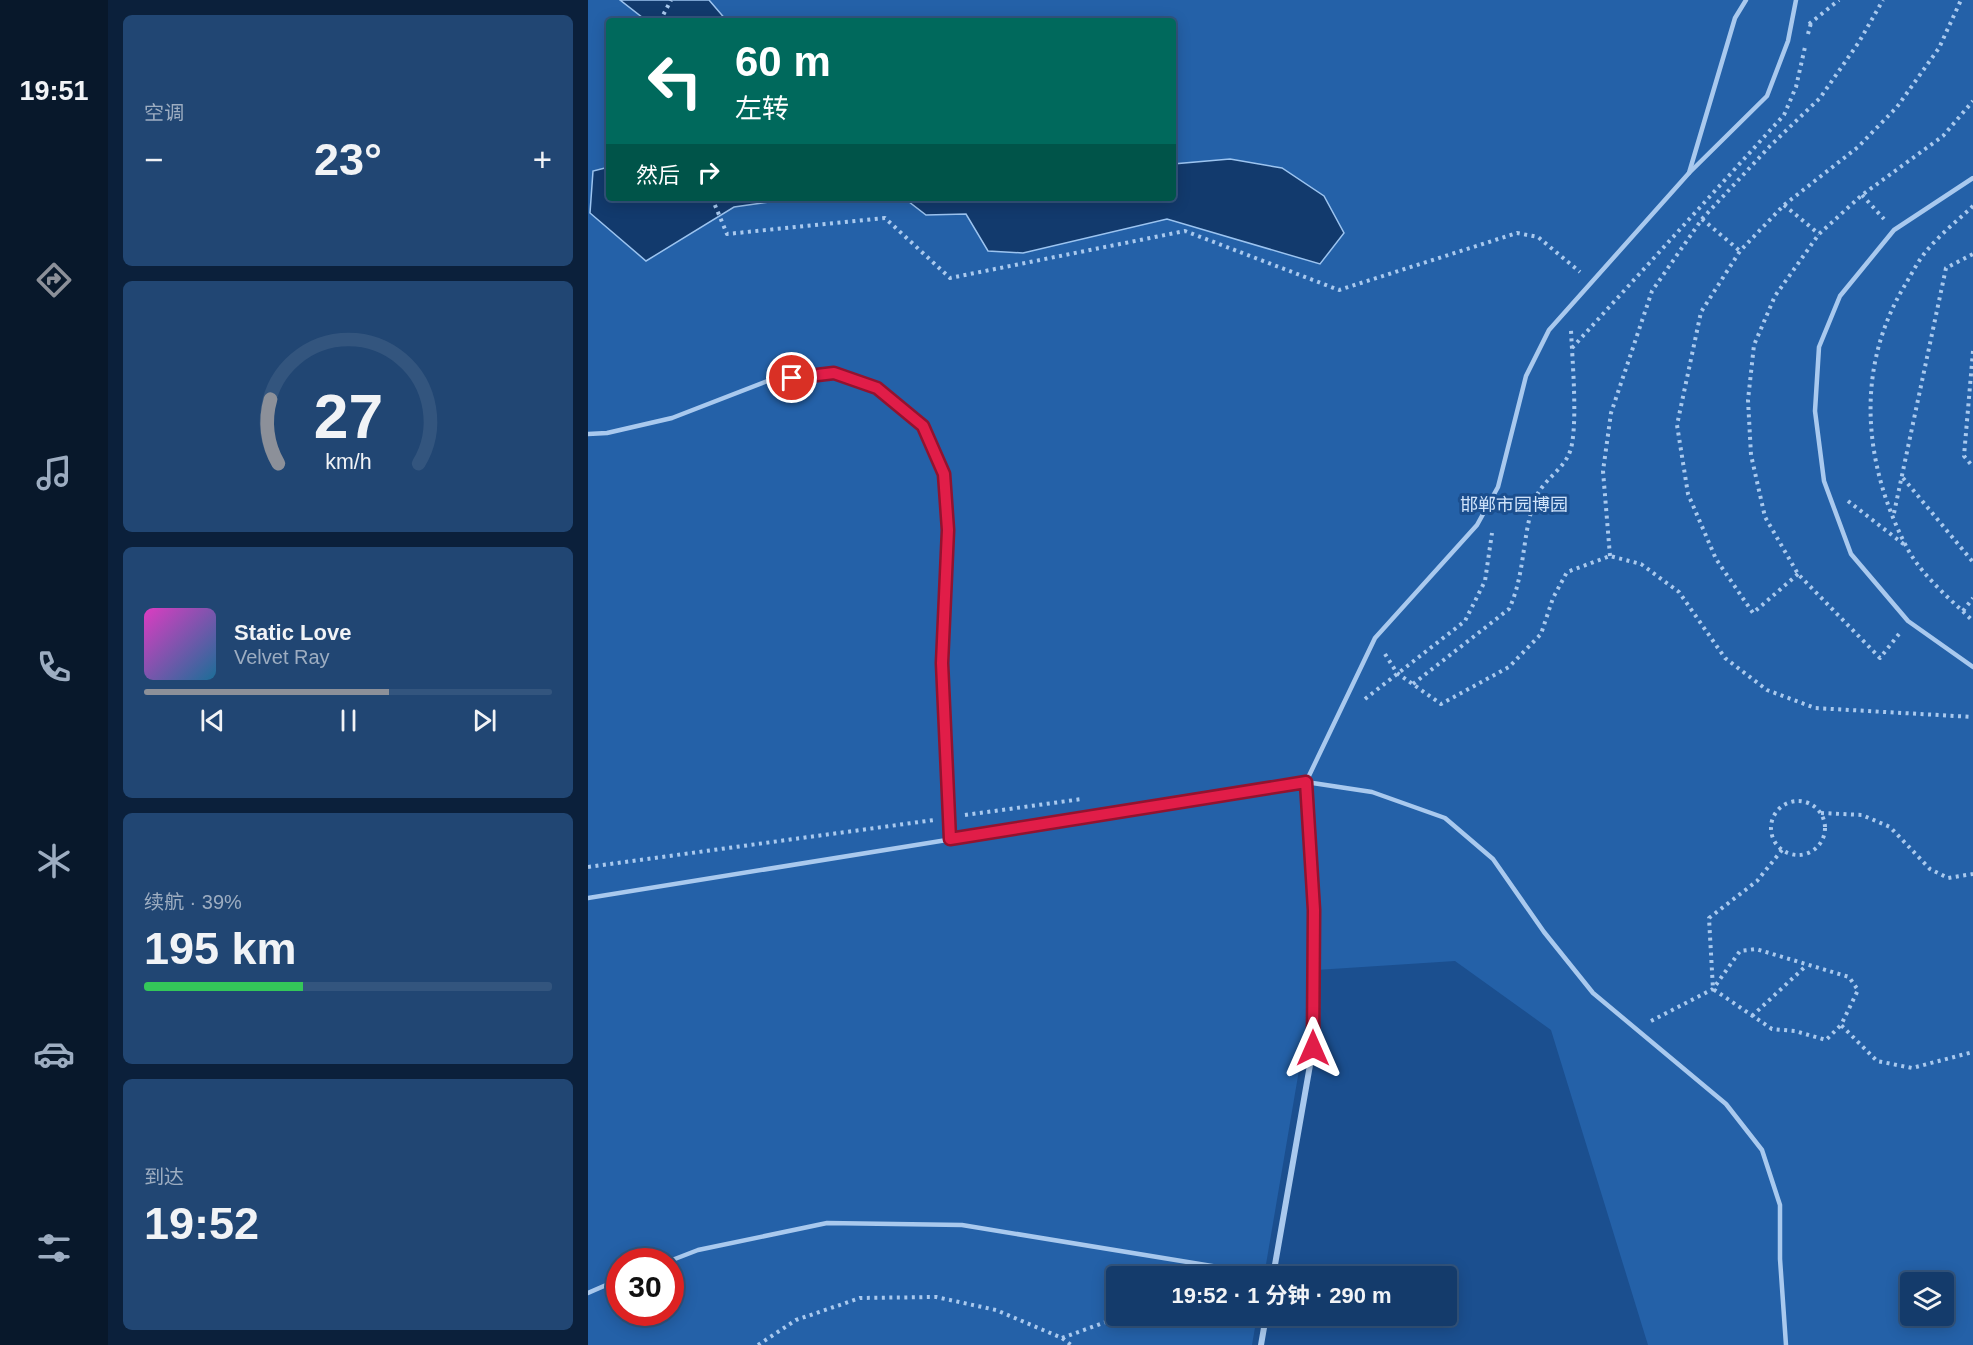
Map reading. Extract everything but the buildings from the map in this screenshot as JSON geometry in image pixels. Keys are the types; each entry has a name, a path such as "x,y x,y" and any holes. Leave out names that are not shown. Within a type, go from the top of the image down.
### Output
{"street":[{"path":"1275,1266 1313,1048 1314,910 1306,782"},
{"path":"1261,1345 1264,1326"}],"lane":[{"path":"1689,173 1735,18 1746,0"},
{"path":"1306,782 1374,638 1477,525 1498,488 1526,376 1549,330 1689,173 1767,96 1788,41 1796,0"},
{"path":"1973,178 1894,230 1840,296 1819,347 1815,411 1824,481 1851,554 1908,621 1973,667"},
{"path":"588,434 606,434 672,418 770,380 834,373 877,388 923,426 944,474 948,530 942,663 950,839"},
{"path":"588,898 1306,782 1372,792 1445,818 1493,859 1544,932 1593,993 1726,1104 1762,1150 1780,1205 1780,1259 1786,1345"},
{"path":"684,1255 698,1250 827,1223 962,1225 1212,1266"},
{"path":"588,1293 606,1285"}],"path":[{"path":"662,18 671,0"},
{"path":"1788,41 1839,0"},
{"path":"1610,556 1603,471 1611,413 1652,291 1702,219 1770,146 1820,98 1859,42 1883,0"},
{"path":"1798,574 1753,613 1716,559 1688,494 1677,425 1701,312 1740,251 1784,205 1858,147 1897,106 1939,48 1961,0"},
{"path":"1572,348 1784,115 1796,87 1811,23"},
{"path":"1862,195 1894,230"},
{"path":"713,201 727,234 885,218 950,278 1185,231 1339,290 1517,233 1538,237 1592,282"},
{"path":"1784,205 1819,234"},
{"path":"1973,206 1923,254 1890,310 1876,353 1869,410 1877,473 1907,547 1932,581 1973,621"},
{"path":"1702,219 1740,251"},
{"path":"1894,514 1946,268 1973,254"},
{"path":"1413,684 1509,609 1517,591 1533,503 1540,487 1569,455 1574,422 1571,306"},
{"path":"1973,351 1964,456 1973,467"},
{"path":"1903,478 1973,562"},
{"path":"1824,481 1907,547"},
{"path":"1360,703 1465,621 1485,580 1493,522"},
{"path":"1397,673 1442,704 1509,667 1541,634 1553,598 1567,572 1610,556 1641,564 1679,592 1725,658 1767,690 1815,708 1973,717"},
{"path":"1963,610 1973,598"},
{"path":"1821,813 1824,834 1812,851 1802,855 1782,850 1771,832 1776,812 1793,801 1804,801 1821,813 1862,815 1890,827 1929,869 1948,878 1973,874"},
{"path":"1713,989 1709,918 1757,881 1782,850"},
{"path":"1635,1030 1713,989 1740,951 1756,950 1849,977 1858,990 1841,1025 1826,1040 1795,1031 1772,1029 1713,989"},
{"path":"1752,1016 1807,964"},
{"path":"1841,1025 1877,1061 1912,1068 1973,1052"},
{"path":"758,1345 796,1320 860,1298 936,1296 996,1310 1062,1338 1071,1345"},
{"path":"1062,1338 1106,1322"}],"green space":[{"name":"邯郸市园博园","path":"588,0 1973,0 1973,1345 1648,1345 1551,1030 1455,961 1316,970 1266,1266 1106,1266 1106,1326 1255,1326 1252,1345 588,1345"}],"shaded area":[{"path":"620,0 709,0 724,18 643,18"},
{"path":"1230,159 1282,168 1324,196 1344,233 1320,264 1167,219 1023,253 988,251 966,214 926,215 908,201 1176,201 1176,164"},
{"path":"606,168 606,201 777,201 734,207 646,261 590,213 593,171"}],"route":[{"path":"792,378 834,373 877,388 923,426 944,474 948,530 942,663 950,839 1306,782 1314,910 1313,1048"}]}
